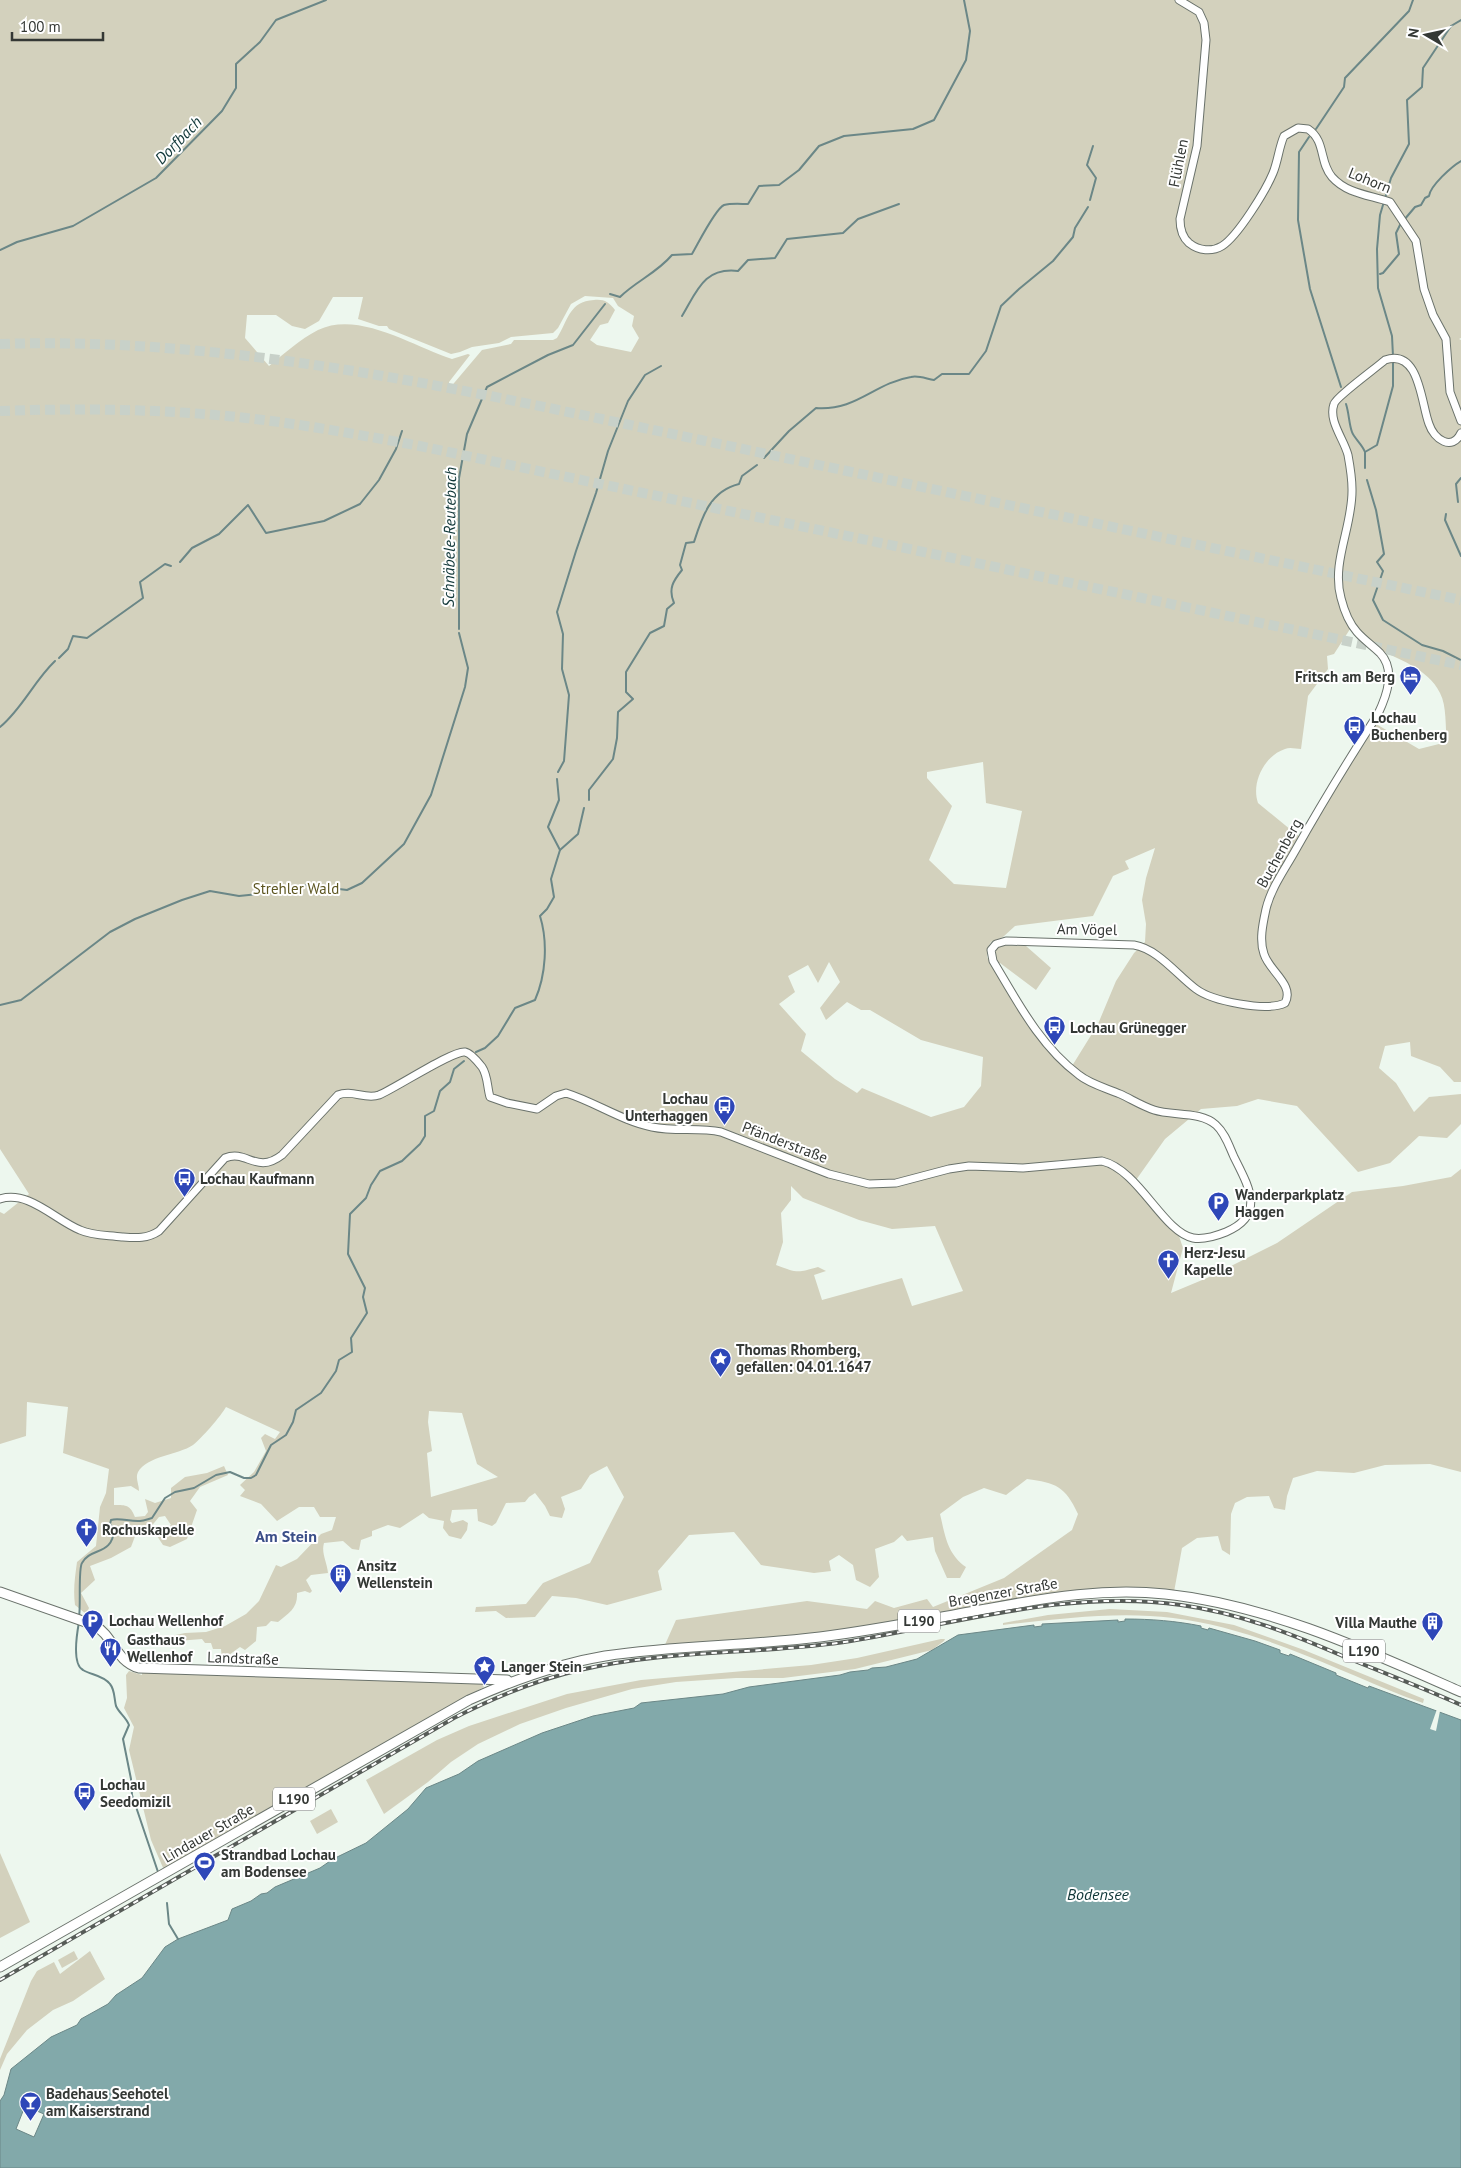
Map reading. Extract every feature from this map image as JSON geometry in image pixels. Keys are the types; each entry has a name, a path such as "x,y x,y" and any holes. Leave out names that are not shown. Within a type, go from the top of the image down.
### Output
{"main road":[{"name":"Landstraße","path":"0,1592 94,1625 105,1633 119,1656 126,1662 145,1669 507,1680 509,1682"},
{"name":"Bregenzer Straße","path":"509,1682 555,1667 606,1656 820,1637 1071,1595 1127,1592 1192,1598 1281,1619 1461,1692"},
{"name":"Lindauer Straße","path":"0,1967 419,1727 469,1700 509,1682"}],"street":[{"name":"Flühlen","path":"1179,0 1199,12 1204,23 1206,40 1197,146 1180,223 1182,234 1188,242 1198,248 1209,250"},
{"name":"Lohorn","path":"1209,250 1223,245 1238,229 1271,177 1284,136 1298,128 1308,129 1316,134 1328,171 1337,182 1353,191 1388,201 1416,242 1424,289 1446,339 1450,392 1461,421"},
{"name":"Buchenberg","path":"1178,974 1199,991 1234,1002 1265,1008 1280,1006 1286,1002 1286,988 1268,964 1262,948 1262,931 1268,902 1300,843 1378,714 1388,688 1389,675 1385,660 1352,626 1341,598 1338,579 1352,490 1347,454 1335,423 1333,407 1340,396 1392,358 1406,362 1411,367 1419,388 1428,423 1438,439 1450,443 1455,442 1461,433"},
{"name":"Am Vögel","path":"991,953 996,944 1006,941 1128,944 1146,948 1178,974"},
{"name":"Pfänderstraße","path":"0,1199 9,1196 21,1198 86,1233 134,1238 147,1237 159,1231 225,1158 235,1156 259,1163 272,1162 282,1155 338,1095 348,1092 368,1096 378,1095 400,1085 450,1056 462,1052 470,1054 482,1068 489,1095 494,1100 538,1109 556,1096 566,1093 652,1127 666,1130 721,1132 829,1174 857,1182 881,1185 969,1166 1023,1168 1102,1161 1114,1166 1128,1176 1174,1226 1191,1237 1214,1236 1242,1223 1251,1210 1250,1193 1225,1137 1217,1125 1206,1119 1154,1110 1080,1076 1052,1050 1036,1031 992,961 991,953"}],"green space":[{"name":"Strehler Wald","path":"0,0 1461,0 1461,338 1459,339 1461,340 1461,1082 1454,1082 1440,1067 1411,1056 1410,1042 1385,1046 1379,1068 1396,1083 1414,1112 1429,1097 1461,1094 1461,1124 1447,1138 1419,1136 1390,1163 1358,1172 1297,1106 1258,1099 1237,1106 1201,1109 1165,1139 1136,1180 1112,1160 1098,1159 1060,1160 1023,1168 969,1166 949,1169 922,1177 924,1179 949,1171 968,1169 1025,1170 1094,1163 1112,1167 1179,1236 1183,1248 1171,1293 1207,1278 1277,1243 1352,1192 1403,1186 1451,1177 1461,1169 1461,1472 1430,1464 1385,1465 1354,1473 1317,1471 1293,1478 1285,1510 1274,1508 1269,1496 1247,1497 1235,1503 1231,1514 1230,1555 1222,1550 1218,1536 1197,1538 1182,1548 1174,1592 1112,1588 1063,1592 1008,1600 845,1630 664,1647 676,1620 807,1601 867,1609 875,1601 894,1608 927,1599 933,1607 1004,1578 1072,1530 1078,1514 1069,1497 1064,1492 1052,1484 1027,1479 1006,1495 984,1488 963,1497 940,1514 945,1537 951,1550 966,1567 960,1578 947,1578 935,1551 933,1537 907,1541 902,1535 894,1542 875,1549 879,1577 870,1587 856,1580 853,1565 839,1555 829,1561 831,1571 814,1573 761,1565 734,1532 689,1535 658,1571 662,1590 607,1605 576,1598 552,1596 535,1617 506,1618 496,1611 475,1612 476,1607 526,1604 543,1583 590,1563 624,1497 607,1466 590,1475 581,1489 561,1497 565,1509 562,1518 550,1516 535,1493 525,1502 506,1503 496,1523 492,1526 478,1521 477,1509 452,1510 450,1520 452,1523 463,1520 468,1523 467,1530 461,1539 449,1536 443,1528 444,1521 429,1518 423,1513 400,1528 388,1525 372,1531 372,1536 361,1540 359,1550 352,1549 343,1541 324,1543 323,1547 328,1573 311,1575 306,1580 312,1591 310,1593 305,1591 297,1593 296,1603 289,1613 278,1622 271,1621 266,1626 257,1627 256,1641 245,1650 240,1647 222,1660 221,1649 213,1649 211,1643 205,1643 202,1639 165,1642 166,1637 185,1633 206,1632 225,1626 246,1614 259,1601 276,1565 281,1567 297,1559 321,1534 332,1530 336,1517 320,1517 314,1507 299,1507 277,1521 261,1504 240,1496 245,1490 240,1485 254,1472 266,1451 261,1438 265,1434 275,1439 280,1432 226,1407 211,1427 193,1445 148,1462 142,1467 137,1474 139,1491 131,1486 114,1488 114,1505 128,1506 135,1517 145,1516 148,1512 145,1499 155,1503 171,1498 171,1488 185,1477 207,1473 224,1466 228,1475 200,1487 190,1501 197,1510 187,1539 170,1547 163,1545 157,1536 171,1525 165,1516 159,1517 149,1529 137,1531 131,1547 111,1558 90,1566 95,1580 81,1593 89,1608 86,1614 75,1605 74,1589 77,1562 96,1546 100,1507 106,1493 109,1469 63,1453 68,1407 27,1402 26,1436 0,1444 0,1212 4,1214 29,1194 0,1149","holes":["585,296 613,298 618,306 634,316 632,326 639,338 631,352 597,345 590,340 600,325 608,323 615,310 611,305 601,300 586,301 574,308 557,338 553,340 514,340 511,344 482,350 449,389 449,382 470,355 452,359 386,332 368,327 351,324 334,325 318,330 299,342 269,366 245,338 247,315 276,315 292,326 305,329 319,321 333,297 363,297 358,319 379,326 387,326 389,329 451,354 472,347 499,343 511,337 553,333 558,328 571,304","1352,626 1371,645 1420,671 1435,684 1442,698 1445,710 1447,742 1419,749 1376,724 1302,839 1258,803 1256,787 1261,771 1271,758 1287,748 1301,749 1308,696 1328,669 1327,656 1334,654","983,762 986,803 1022,811 1006,888 954,884 929,860 952,806 927,778 927,772","1155,848 1142,900 1146,924 1145,942 1134,953 1116,981 1098,1024 1072,1066 1053,1055 1032,1030 987,957 988,947 991,942 1003,937 1015,926 1093,916 1113,876 1129,869 1125,861","829,962 840,982 820,1008 826,1020 847,1002 861,1010 870,1010 921,1040 983,1057 981,1086 964,1107 931,1117 862,1088 857,1093 835,1079 801,1051 806,1034 779,1004 795,992 788,976 808,965 818,983","791,1186 803,1198 859,1220 892,1229 935,1226 963,1291 912,1306 902,1278 822,1300 814,1275 826,1271 818,1267 797,1271 788,1270 776,1265 783,1242 781,1213 791,1200","429,1411 462,1413 477,1464 498,1477 431,1497 427,1453 432,1451 428,1422"]},
{"path":"1000,945 1026,946 1051,968 1036,990 1000,963 997,964 994,953"},
{"path":"1110,1609 1167,1612 1234,1625 1304,1650 1424,1699 1423,1703 1263,1639 1203,1623 1173,1618 1131,1615 1045,1620 1003,1625 1003,1623 1048,1615"},
{"path":"945,1639 932,1650 855,1669 783,1678 736,1678 676,1682 632,1689 566,1708 520,1724 478,1744 451,1762 428,1782 384,1814 366,1780 437,1740 469,1726 567,1694 641,1680 811,1665 857,1658"},
{"path":"129,1671 142,1675 142,1672 481,1683 484,1687 164,1870 151,1840 129,1750 134,1727 124,1708 127,1698 126,1675"},
{"path":"331,1809 338,1822 317,1834 310,1821"},
{"path":"0,1853 30,1922 0,1938"},
{"path":"74,1951 78,1959 62,1968 58,1960"},
{"path":"90,1951 105,1979 73,2001 53,2010 27,2030 7,2054 0,2070 0,2059 31,1981 37,1971 54,1962 60,1974"}],"water":[{"name":"Bodensee","path":"1125,1619 1144,1619 1182,1623 1201,1626 1201,1628 1208,1630 1209,1628 1255,1641 1280,1650 1280,1653 1289,1656 1290,1654 1336,1673 1336,1675 1368,1688 1369,1686 1461,1720 1461,2168 0,2168 0,2101 4,2095 11,2069 51,2037 77,2025 81,2019 108,2004 116,1995 142,1978 165,1947 178,1939 228,1920 232,1909 251,1901 261,1894 267,1893 275,1887 320,1868 333,1859 366,1843 408,1809 426,1788 459,1774 478,1761 542,1733 593,1716 634,1708 641,1703 723,1694 749,1687 886,1667 917,1659 958,1635 1034,1625 1034,1627 1042,1626 1042,1624 1125,1621","holes":["25,2106 44,2114 34,2137 16,2129"]}],"pier":[{"path":"1437,1709 1440,1711 1436,1731 1430,1729"}],"waterway":[{"name":"Dorfbach","path":"0,250 17,242 73,226 156,178 222,111 236,88 236,64 260,42 276,20 326,0"},
{"name":"Schnäbele-Reutebach","path":"610,294 620,297 660,267 672,255 692,254 720,208 727,204 748,204 759,186 779,185 799,170 819,146 844,136 913,129 934,120 966,60 970,31 964,0"},
{"path":"1316,129 1344,87 1345,78 1409,11 1413,0"},
{"path":"1393,356 1392,336 1378,288 1377,249 1380,215 1391,178 1409,144 1407,100 1422,87 1423,68 1451,26 1461,20"},
{"path":"1309,137 1299,152 1298,220 1310,289 1341,387"},
{"path":"1090,200 1096,178 1087,165 1093,146"},
{"path":"1404,220 1415,207 1421,205 1425,198 1429,196 1433,187 1442,177 1461,161"},
{"path":"682,316 697,290 709,277 726,271 738,271 748,260 775,258 787,239 843,233 858,219 899,204"},
{"path":"764,458 789,431 816,408 830,408 843,405 898,380 911,377 934,380 942,374 969,374 986,351 1001,306 1053,261 1073,237 1075,228 1088,207"},
{"path":"1380,274 1399,254 1396,233 1401,223"},
{"name":"Schnäbele-Reutebach","path":"459,629 459,478 467,434 487,387 548,355 573,345 605,304"},
{"path":"1365,468 1365,452 1377,445 1393,386 1393,361"},
{"path":"558,772 564,761 569,695 562,669 563,634 557,612 608,451 628,401 645,375 661,366"},
{"path":"1346,404 1352,432 1365,452"},
{"path":"180,562 192,548 219,534 248,505 266,533 324,521 360,504 379,480 396,449 402,431"},
{"path":"589,800 589,790 613,759 617,738 618,712 633,699 626,692 626,672 650,633 664,626 667,609 674,603 671,593 674,582 682,570 680,565 686,543 694,542 700,523 714,499 729,487 739,484 742,476 757,465"},
{"path":"1458,502 1456,484 1461,478"},
{"path":"1367,480 1376,510 1384,554 1377,562 1383,571 1373,600 1383,620 1422,645 1443,651 1461,660"},
{"path":"1446,514 1445,520 1461,556"},
{"path":"59,658 68,649 73,636 87,638 143,598 140,582 165,564 171,566"},
{"name":"Schnäbele-Reutebach","path":"0,1005 21,1000 110,932 135,919 182,900 210,891 239,896 278,892 307,885 347,890 362,883 404,844 431,795 465,687 468,668 459,633"},
{"path":"0,727 15,712 55,661"},
{"path":"557,779 559,800 548,827 560,850"},
{"path":"476,1052 485,1048 498,1036 515,1008 535,1000 542,980 545,958 543,926 540,916 554,897 551,879 560,850 578,834 584,808"},
{"path":"79,1617 82,1563 90,1555 110,1543 113,1538 114,1529 110,1524 111,1520 140,1521 152,1518 165,1498 175,1492 194,1488 216,1475 230,1472 244,1478 251,1478 256,1475 271,1445 286,1435 293,1422 296,1410 321,1393 336,1371 339,1360 352,1352 351,1338 367,1313 363,1297 365,1288 348,1254 350,1214 366,1198 371,1185 380,1171 402,1161 420,1144 425,1136 425,1116 434,1111 440,1091 450,1082 454,1069 464,1061"},
{"path":"79,1622 76,1648 77,1662 83,1670 104,1679 112,1686 116,1706 129,1725 123,1739 131,1779 132,1795 158,1872"},
{"path":"167,1903 169,1924 178,1939"}],"tunnel":[{"path":"0,344 89,344 177,349 265,358 441,386 1461,600"},
{"path":"0,411 154,411 216,415 267,420 352,434 415,445 1461,665"}],"railway":[{"path":"0,1980 454,1718 500,1696 532,1684 564,1674 614,1663 681,1655 851,1641 1015,1610 1098,1601 1139,1601 1203,1609 1265,1625 1461,1705"}],"place":[{"name":"Fritsch am Berg","path":"1411,695"},
{"name":"Lochau Buchenberg","path":"1355,745"},
{"name":"Lochau Grünegger","path":"1054,1046"},
{"name":"Lochau Unterhaggen","path":"724,1126"},
{"name":"Lochau Kaufmann","path":"184,1197"},
{"name":"Wanderparkplatz Haggen","path":"1219,1222"},
{"name":"Herz-Jesu Kapelle","path":"1168,1280"},
{"name":"Thomas Rhomberg, gefallen: 04.01.1647","path":"720,1377"},
{"name":"Rochuskapelle","path":"86,1548"},
{"name":"Ansitz Wellenstein","path":"341,1593"},
{"name":"Lochau Wellenhof","path":"93,1639"},
{"name":"Villa Mauthe","path":"1433,1641"},
{"name":"Gasthaus Wellenhof","path":"111,1667"},
{"name":"Langer Stein","path":"485,1685"},
{"name":"Lochau Seedomizil","path":"84,1812"},
{"name":"Strandbad Lochau am Bodensee","path":"205,1882"},
{"name":"Badehaus Seehotel am Kaiserstrand","path":"30,2121"}],"district":[{"name":"Am Stein","path":"286,1536"}]}
